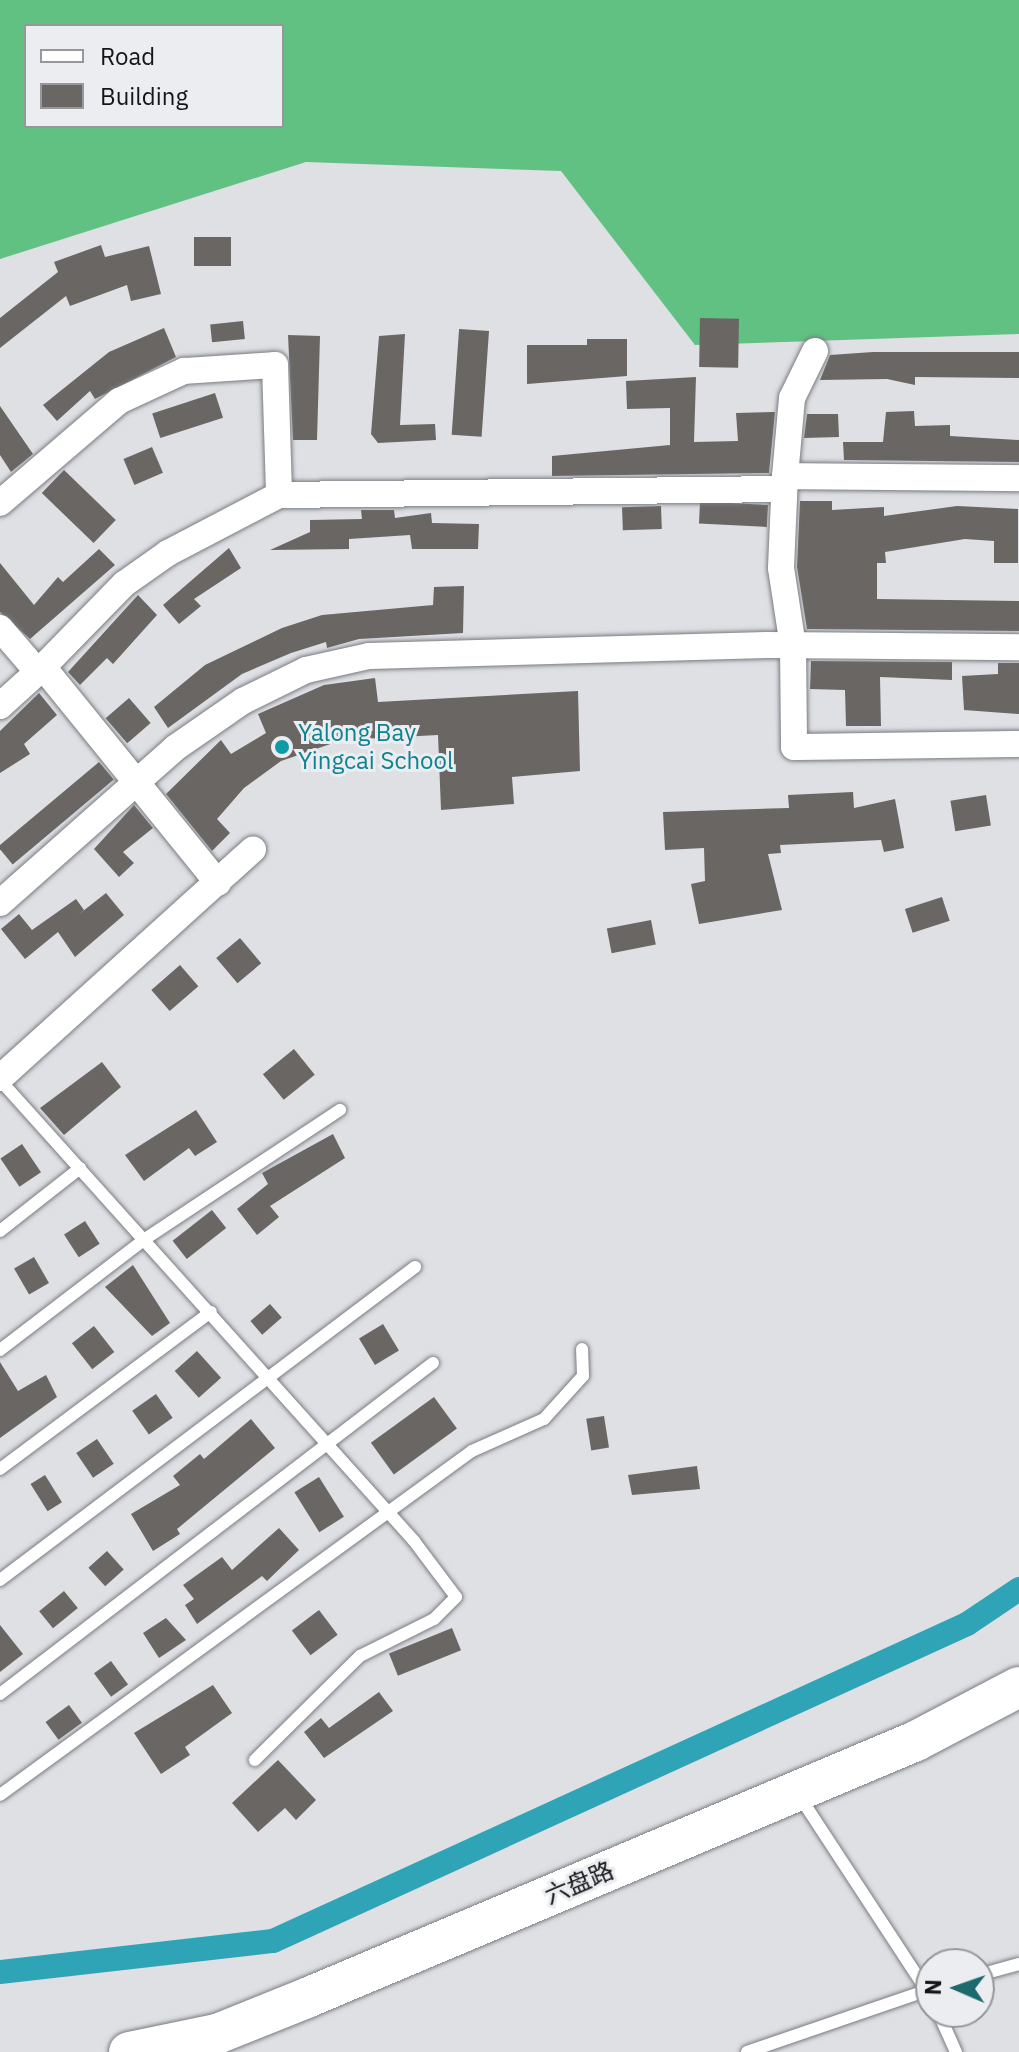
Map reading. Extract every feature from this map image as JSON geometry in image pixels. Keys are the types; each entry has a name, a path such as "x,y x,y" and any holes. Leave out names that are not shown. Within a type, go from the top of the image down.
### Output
{"main road":[{"name":"六盘路","path":"129,2052 217,2034 916,1741 1019,1687"}],"street":[{"path":"815,351 792,398 784,482 781,568 793,646 794,747 1019,744"},
{"path":"0,503 119,401 184,371 275,365 279,495"},
{"path":"0,706 124,584 208,527 279,495 1019,478"},
{"path":"0,628 40,669 218,883"},
{"path":"0,903 138,784 175,748 243,701 322,666 369,656 793,646 1019,647"},
{"path":"0,1079 253,849"}],"lane":[{"path":"0,1079 391,1514 456,1597 434,1619 360,1656 255,1760"},
{"path":"0,1350 145,1239 340,1110"},
{"path":"0,1231 80,1168"},
{"path":"0,1580 266,1375 415,1267"},
{"path":"0,1469 211,1312"},
{"path":"0,1795 391,1514 472,1451 544,1419 583,1376 582,1349"},
{"path":"0,1694 433,1363"},
{"path":"796,1791 915,1970"},
{"path":"995,1971 1019,1964"},
{"path":"747,2052 915,1997"},
{"path":"945,2028 956,2052"}],"green space":[{"path":"0,0 1019,0 1019,334 695,345 561,171 306,162 0,259"}],"building":[{"path":"194,237 231,237 231,266 194,266"},
{"path":"101,245 105,257 149,246 161,294 131,301 127,285 70,306 66,296 0,348 0,318 58,272 54,262"},
{"path":"700,318 739,319 738,368 699,367"},
{"path":"243,321 245,339 212,342 210,324"},
{"path":"164,328 176,357 95,399 90,391 57,421 43,405 109,352"},
{"path":"459,329 489,331 482,437 452,435"},
{"path":"405,334 400,425 435,424 436,440 378,443 371,434 379,336"},
{"path":"288,335 320,336 317,440 293,440"},
{"path":"587,339 627,339 627,376 527,384 527,345 587,345"},
{"path":"1019,352 1019,378 915,377 915,385 887,379 820,380 830,355"},
{"path":"696,377 694,442 738,441 736,413 775,412 769,473 552,476 552,456 670,445 670,408 627,409 626,381"},
{"path":"215,393 223,418 160,438 152,413"},
{"path":"0,406 33,454 11,472 0,455"},
{"path":"914,411 915,426 950,425 950,436 1019,440 1019,462 844,460 843,442 883,442 886,412"},
{"path":"807,414 838,414 839,437 804,438"},
{"path":"152,447 163,473 134,485 123,459"},
{"path":"64,470 116,520 94,543 42,493"},
{"path":"700,501 768,505 767,527 699,523"},
{"path":"800,501 832,501 832,510 884,507 884,516 957,506 1018,509 1018,563 994,563 994,541 965,539 885,552 886,563 877,563 877,599 1019,601 1019,631 807,629 797,567"},
{"path":"661,506 662,529 623,530 622,507"},
{"path":"361,510 394,510 395,518 431,513 432,523 479,524 478,549 412,549 410,535 349,539 349,549 270,550 310,532 310,520 362,519"},
{"path":"229,548 241,568 194,599 201,606 179,624 163,605"},
{"path":"99,549 115,565 30,639 0,612 0,563 34,605 58,577 63,582"},
{"path":"464,586 463,633 359,639 327,648 326,642 291,653 242,674 168,728 154,707 205,665 282,628 322,615 433,605 434,587"},
{"path":"138,595 157,615 113,664 107,658 80,685 68,672"},
{"path":"811,661 952,662 952,680 880,677 881,726 846,726 845,690 810,689"},
{"path":"998,663 1019,663 1019,714 964,710 962,676 998,674"},
{"name":"Yalong Bay Yingcai School","path":"375,678 378,702 578,691 580,771 512,777 514,804 441,810 438,735 342,740 281,761 244,788 217,819 230,833 212,851 166,794 221,740 231,754 266,733 258,714 324,685"},
{"path":"39,693 57,715 24,744 30,754 0,773 0,731"},
{"path":"129,698 151,723 127,743 106,718"},
{"path":"99,762 114,780 13,864 0,845"},
{"path":"853,792 854,808 895,799 904,848 884,852 881,840 780,845 781,853 768,854 782,910 699,924 691,884 705,881 704,848 665,850 663,812 789,808 788,795"},
{"path":"986,795 991,826 955,831 950,801"},
{"path":"134,805 153,828 123,852 134,863 119,877 94,849"},
{"path":"106,893 124,915 75,957 58,932 25,959 1,929 19,914 32,930 76,899 84,910 78,915"},
{"path":"942,897 950,921 913,933 905,909"},
{"path":"651,920 656,945 612,953 607,929"},
{"path":"240,938 261,963 237,983 216,958"},
{"path":"180,965 198,986 170,1011 151,990"},
{"path":"294,1049 315,1075 284,1100 263,1074"},
{"path":"102,1062 121,1087 64,1135 40,1108"},
{"path":"196,1110 217,1142 195,1156 189,1148 144,1181 125,1155"},
{"path":"333,1134 345,1158 270,1206 279,1217 257,1235 237,1209 268,1184 262,1173"},
{"path":"22,1144 41,1172 19,1187 0,1159"},
{"path":"212,1210 226,1228 187,1259 173,1241"},
{"path":"85,1221 100,1244 79,1257 64,1235"},
{"path":"34,1257 49,1283 29,1294 14,1268"},
{"path":"133,1265 170,1323 152,1336 105,1287"},
{"path":"270,1304 282,1318 262,1335 250,1321"},
{"path":"383,1324 399,1351 375,1365 359,1338"},
{"path":"94,1326 114,1352 92,1369 72,1343"},
{"path":"197,1351 221,1378 199,1398 175,1371"},
{"path":"0,1362 18,1391 46,1375 57,1397 0,1438"},
{"path":"156,1394 173,1418 149,1434 132,1411"},
{"path":"434,1397 457,1429 394,1474 371,1443"},
{"path":"604,1416 609,1448 591,1450 586,1419"},
{"path":"251,1419 275,1448 177,1529 180,1534 153,1551 131,1514 180,1485 173,1476 200,1454 204,1459"},
{"path":"97,1439 114,1464 93,1478 76,1453"},
{"path":"697,1466 700,1489 632,1495 628,1475"},
{"path":"45,1475 62,1502 48,1511 31,1484"},
{"path":"319,1477 344,1517 319,1532 294,1492"},
{"path":"279,1528 299,1550 267,1581 262,1576 197,1624 185,1605 194,1599 183,1585 222,1557 232,1570"},
{"path":"107,1551 124,1570 105,1586 88,1568"},
{"path":"64,1591 78,1608 53,1628 39,1611"},
{"path":"319,1610 338,1635 311,1655 292,1630"},
{"path":"166,1618 186,1640 159,1658 143,1633"},
{"path":"0,1625 23,1654 0,1672"},
{"path":"452,1628 461,1650 398,1676 389,1653"},
{"path":"111,1661 128,1684 111,1697 94,1673"},
{"path":"213,1685 232,1713 185,1747 190,1755 161,1774 134,1733"},
{"path":"379,1692 393,1711 324,1758 304,1732 321,1718 329,1728"},
{"path":"69,1705 82,1723 58,1740 46,1722"},
{"path":"278,1760 316,1800 296,1820 285,1808 258,1832 232,1803"}],"waterway":[{"path":"0,1972 273,1941 967,1624 1019,1589"}],"place":[{"name":"Yalong Bay Yingcai School","path":"282,747"}]}
